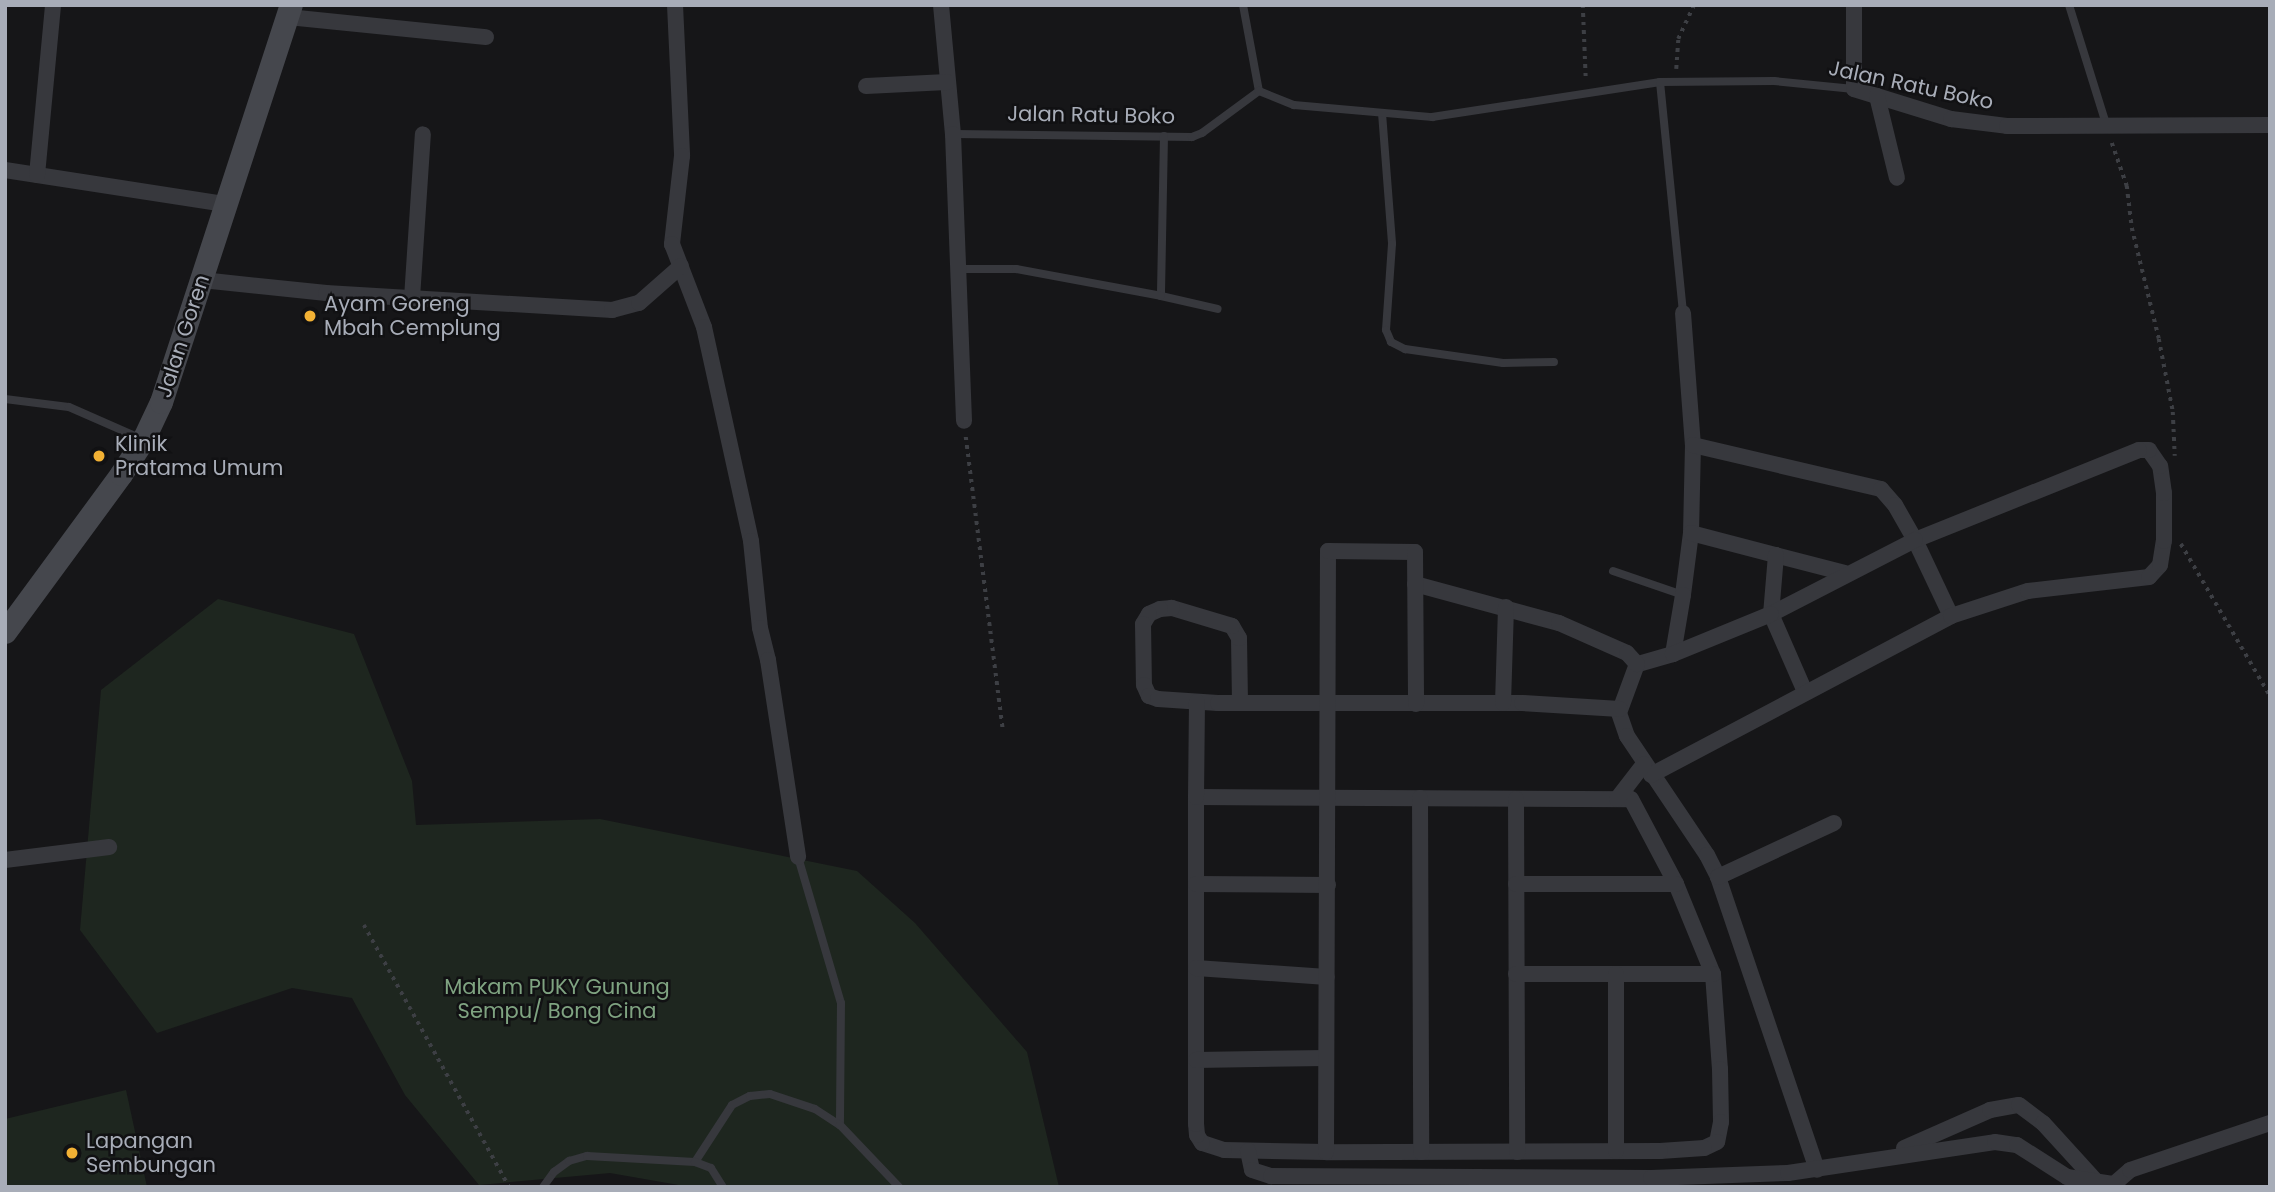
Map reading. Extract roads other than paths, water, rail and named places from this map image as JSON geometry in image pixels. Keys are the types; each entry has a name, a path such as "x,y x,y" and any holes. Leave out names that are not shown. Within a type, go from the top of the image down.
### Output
{"street":[{"path":"37,176 52,5"},
{"path":"675,5 681,156 672,244 704,327 751,541 760,628 768,660 798,857"},
{"path":"941,5 953,134 964,421"},
{"path":"1854,5 1854,89"},
{"path":"290,11 486,37"},
{"name":"Jalan Goren","path":"5,632 143,440 170,382 225,204 290,11"},
{"path":"866,86 947,82"},
{"name":"Jalan Ratu Boko","path":"1854,89 1951,119 1996,125 2270,125"},
{"path":"1877,96 1896,178"},
{"path":"412,298 423,134"},
{"path":"5,170 225,204"},
{"path":"202,279 412,298 612,310 639,303 681,266"},
{"path":"1673,654 1691,533 1693,445 1683,313"},
{"path":"1693,445 1881,489 1895,505 1915,540 1951,616"},
{"path":"1617,799 1648,770 1951,616 1992,600 2028,591 2135,581 2152,574 2160,565 2164,541 2164,493 2160,466 2153,453 2139,450 1915,540 1845,573 1771,614 1673,654 1637,664"},
{"path":"1691,533 1845,573"},
{"path":"1326,1152 1328,551 1415,552 1416,704"},
{"path":"1776,555 1771,614 1805,692"},
{"path":"1415,584 1506,607 1582,633 1627,653 1637,664"},
{"path":"1503,703 1506,607"},
{"path":"1240,702 1239,638 1232,626 1180,609 1160,608 1149,614 1143,624 1145,690 1153,698 1197,702 1326,704 1503,703 1620,709"},
{"path":"1637,664 1620,709 1624,729 1648,770 1707,855 1718,877 1817,1170"},
{"path":"1196,797 1631,799 1676,884 1713,974 1720,1069 1721,1122 1717,1142 1704,1148 1616,1151 1326,1152 1213,1149 1199,1139 1196,1124 1196,797 1197,702"},
{"path":"1420,798 1421,1152"},
{"path":"1516,799 1517,1152"},
{"path":"1718,877 1834,824"},
{"path":"5,860 109,847"},
{"path":"1196,884 1328,885"},
{"path":"1516,884 1676,884"},
{"path":"1196,968 1327,977"},
{"path":"1517,974 1713,974"},
{"path":"1616,974 1616,1151"},
{"path":"1196,1060 1326,1058"},
{"path":"1882,1157 1990,1110 2019,1105 2043,1123 2096,1181"},
{"path":"1248,1150 1252,1170 1271,1176 1651,1178 1817,1170 1882,1157 1970,1144 2005,1142 2031,1152 2067,1177 2115,1185 2130,1170 2270,1123"}],"lane":[{"path":"1243,5 1259,92"},
{"path":"2069,5 2106,124"},
{"name":"Jalan Ratu Boko","path":"953,134 1197,136 1259,92 1294,105 1432,117 1660,82 1774,81 1854,89"},
{"path":"1660,82 1683,313"},
{"path":"1382,113 1392,244 1386,330 1391,342 1405,349 1503,363 1554,362"},
{"path":"1161,296 1164,136"},
{"path":"958,269 1016,269 1218,309"},
{"path":"5,399 69,407 143,440"},
{"path":"1613,571 1683,595"},
{"path":"798,857 841,1003 840,1125"},
{"path":"695,1162 732,1105 750,1096 769,1094 815,1109 840,1125 899,1187"},
{"path":"543,1187 554,1172 569,1161 587,1156 695,1162 711,1168 723,1187"}],"place":[{"name":"Ayam Goreng Mbah Cemplung","path":"310,316"},
{"name":"Klinik Pratama Umum","path":"99,456"},
{"name":"Lapangan Sembungan","path":"72,1153"}],"park label":[{"name":"Makam PUKY Gunung Sempu/ Bong Cina","path":"557,999"}]}
